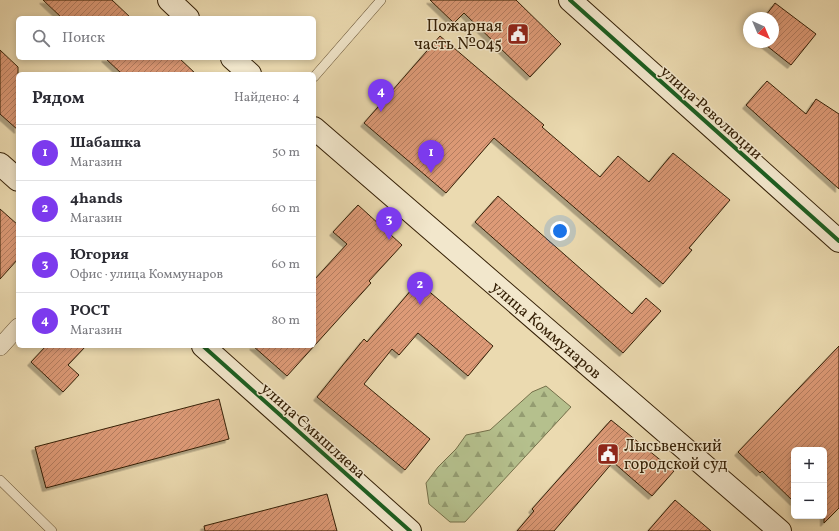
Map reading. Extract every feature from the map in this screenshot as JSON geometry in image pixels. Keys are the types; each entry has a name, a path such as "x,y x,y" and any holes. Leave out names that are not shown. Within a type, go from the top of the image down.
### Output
{"main road":[{"path":"169,0 186,16"},
{"name":"улица Революции","path":"570,0 839,241"},
{"path":"234,60 247,72"},
{"name":"улица Коммунаров","path":"316,130 780,531"},
{"path":"0,164 16,178"},
{"name":"улица Смышляева","path":"205,348 410,531"}],"street":[{"path":"0,347 16,329"}],"lane":[{"path":"316,76 381,0"},
{"path":"0,480 52,531"}],"green space":[{"path":"546,386 571,407 465,522 450,522 429,504 426,483 438,467 456,449 466,435 490,430 532,392"}],"building":[{"path":"43,0 112,0 129,16 60,16"},
{"name":"Пожарная часть №045","path":"430,0 516,0 561,44 530,77 464,13 454,23"},
{"path":"775,3 816,34 791,65 770,48 779,48 779,12 768,12"},
{"path":"440,36 544,125 542,127 600,177 618,156 649,182 673,153 730,200 689,248 692,250 663,284 494,138 446,193 364,123"},
{"path":"0,50 18,67 18,72 16,72 16,128 0,114"},
{"path":"107,60 181,60 194,72 120,72"},
{"path":"767,81 806,114 816,99 839,114 839,189 746,105"},
{"path":"498,196 632,314 646,298 661,311 623,353 475,222"},
{"path":"358,205 402,245 369,281 371,283 316,344 316,278 347,244 333,232"},
{"path":"0,209 16,223 16,261 0,279"},
{"path":"418,282 493,346 468,376 418,333 399,355 392,349 364,384 430,439 405,470 317,397 364,339 367,342"},
{"path":"839,346 839,508 824,523 824,519 827,519 827,447 791,447 791,499 762,471 760,473 738,452"},
{"path":"44,348 84,348 68,365 79,375 63,392 31,362"},
{"path":"255,348 312,348 287,376"},
{"path":"219,399 229,439 46,488 35,447"},
{"path":"611,420 674,471 652,496 613,462 554,531 517,531 534,511 532,509"},
{"path":"327,494 337,531 205,531 204,526"},
{"path":"675,500 711,531 648,531"}],"cycle path":[{"path":"570,0 839,241"},
{"path":"205,348 410,531"}],"place":[{"name":"Пожарная часть №045","path":"518,34"},
{"name":"РОСТ","path":"381,112"},
{"name":"Шабашка","path":"431,173"},
{"name":"Югория","path":"389,240"},
{"name":"4hands","path":"420,305"},
{"name":"Лысьвенский городской суд","path":"608,454"}]}
